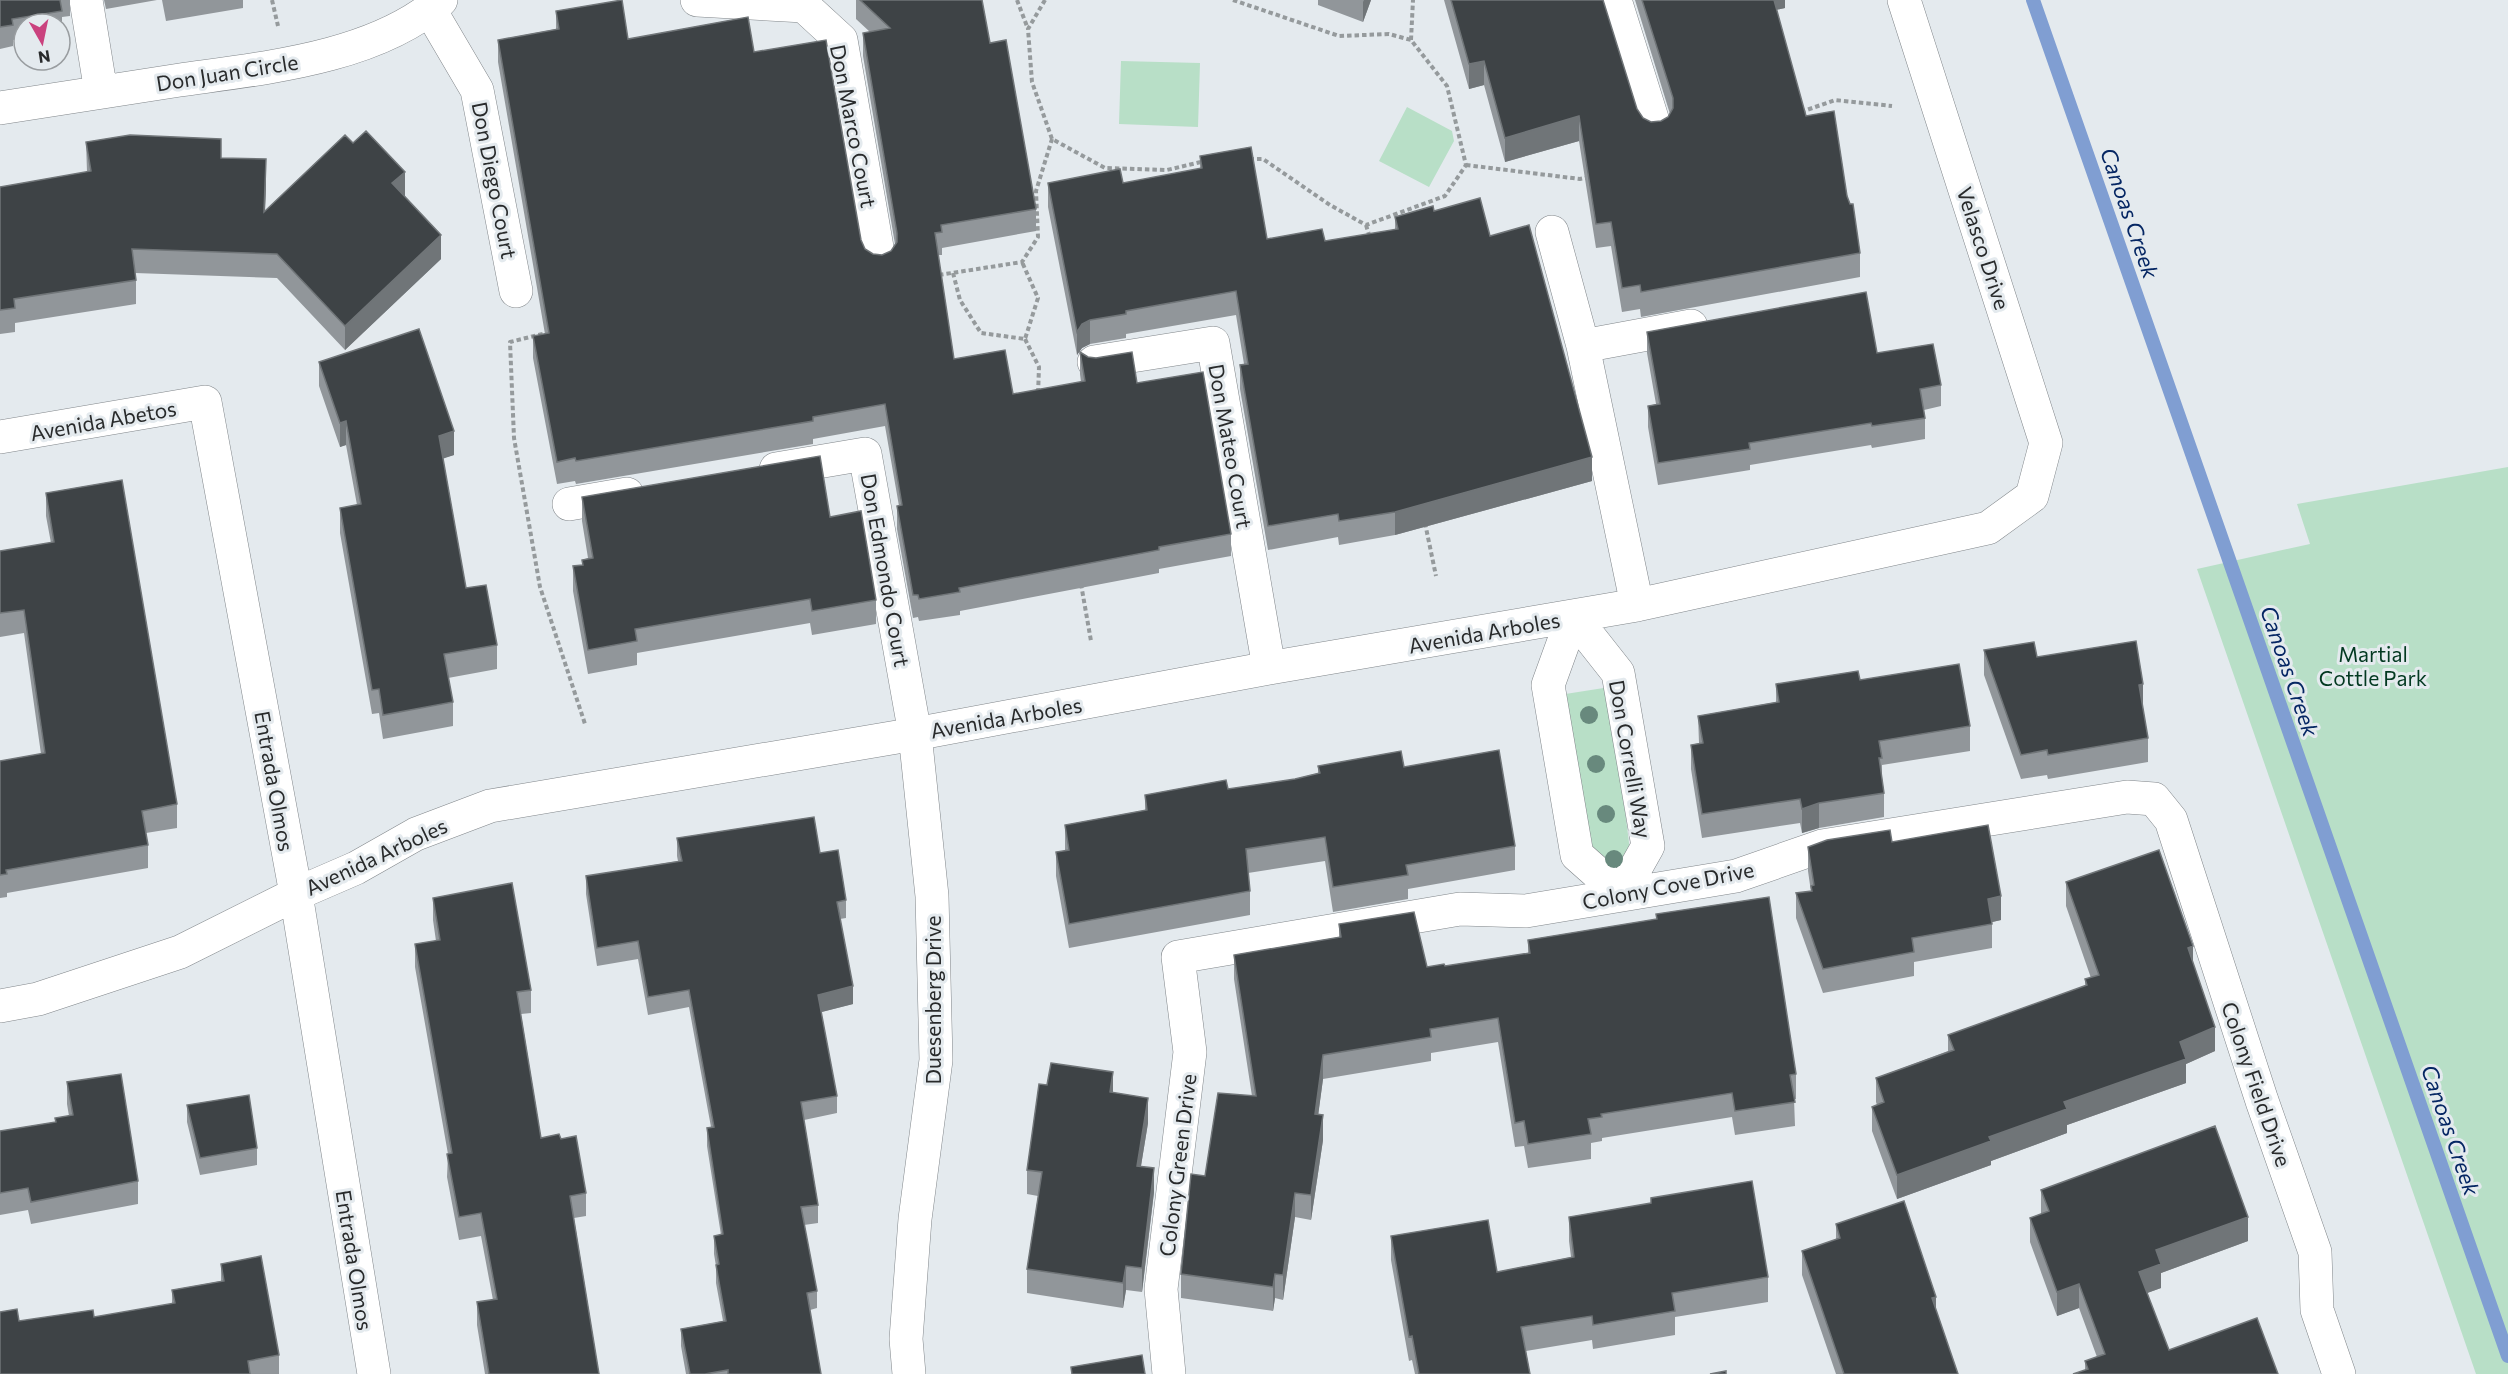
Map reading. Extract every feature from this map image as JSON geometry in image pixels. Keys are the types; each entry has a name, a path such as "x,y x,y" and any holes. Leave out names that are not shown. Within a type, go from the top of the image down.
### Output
{"street":[{"path":"86,0 101,92"},
{"name":"Don Marco Court","path":"697,0 804,6 841,40 879,259"},
{"path":"1615,0 1655,128"},
{"name":"Velasco Drive","path":"1904,0 2046,443 2032,496"},
{"name":"Don Juan Circle","path":"0,108 286,64 366,44 434,3"},
{"name":"Don Diego Court","path":"434,3 477,90 516,291"},
{"path":"1552,232 1583,346 1638,605"},
{"path":"1583,346 1725,320"},
{"name":"Don Mateo Court","path":"1094,362 1213,343 1269,668"},
{"name":"Avenida Abetos","path":"0,437 205,402"},
{"name":"Entrada Olmos","path":"205,402 296,894 374,1374"},
{"name":"Don Edmondo Court","path":"752,473 865,454 915,734"},
{"path":"569,504 660,489"},
{"name":"Avenida Arboles","path":"0,1006 38,999 180,952 296,894 356,868 416,834 490,806 915,734 1269,668 1638,605 1988,528 2032,496"},
{"path":"1573,616 1548,685 1576,855 1621,894"},
{"name":"Don Correlli Way","path":"1573,616 1618,673 1648,846 1621,894"},
{"name":"Duesenberg Drive","path":"909,1374 906,1339 915,1219 936,1060 932,896 915,734"},
{"name":"Colony Cove Drive","path":"1178,957 1460,909 1526,911 1736,876 1822,846 2127,797 2154,800"},
{"name":"Colony Field Drive","path":"2154,800 2171,820 2258,1089 2315,1252 2317,1310 2339,1374"},
{"name":"Colony Green Drive","path":"1169,1374 1161,1289 1190,1052 1178,957"}],"path":[{"path":"930,276 1022,262 1038,237 1036,191 1052,139 1032,82 1028,29 1017,0"},
{"path":"1028,29 1044,0"},
{"path":"1233,0 1339,36 1389,34 1411,40 1447,86 1466,165 1445,196 1366,225"},
{"path":"1411,40 1413,0"},
{"path":"1052,139 1106,168 1167,170 1216,159"},
{"path":"1239,159 1263,159 1330,205 1366,225 1373,247"},
{"path":"1022,262 1038,298 1025,339 1039,368 1038,400"},
{"path":"953,273 960,300 981,333 1025,339"},
{"path":"555,331 510,342 514,438 540,587 585,724"},
{"path":"1425,522 1436,576"},
{"path":"1081,584 1091,641"}],"green space":[{"path":"1121,61 1200,63 1198,127 1119,124"},
{"path":"1407,107 1452,131 1454,141 1429,187 1379,161"},
{"name":"Martial Cottle Park","path":"2508,467 2508,1374 2476,1374 2197,569 2310,544 2297,504"},
{"path":"1610,687 1630,851 1618,880 1594,860 1559,695"}],"building":[{"path":"0,0 60,0 62,11 12,12 12,25 0,27"},
{"path":"622,0 628,39 748,17 754,52 826,40 861,240 865,249 873,254 882,255 891,251 897,242 897,233 863,33 890,28 860,0 982,0 990,43 1006,40 1036,209 941,225 942,232 935,233 954,359 1005,350 1013,394 1085,381 1080,352 1088,357 1096,358 1132,352 1137,383 1203,372 1231,534 959,588 960,592 919,599 918,595 913,595 897,506 902,505 885,404 813,417 813,421 576,461 575,458 557,462 533,336 549,333 498,40 559,29 556,11"},
{"path":"1451,0 1603,0 1637,109 1643,118 1651,122 1661,121 1668,117 1673,108 1673,98 1642,0 1774,0 1806,116 1834,111 1847,196 1850,204 1853,204 1860,253 1641,292 1640,285 1622,288 1611,222 1596,224 1579,116 1505,138 1484,61 1469,64"},
{"path":"366,131 405,172 392,183 441,235 345,326 277,254 132,249 136,280 14,299 15,308 0,310 0,187 91,171 86,142 130,135 221,139 221,158 266,159 264,212 345,135 353,143"},
{"path":"1251,147 1267,239 1322,229 1325,241 1398,229 1395,217 1433,206 1434,211 1480,198 1490,236 1529,225 1592,457 1395,512 1339,521 1338,514 1268,526 1240,365 1248,364 1236,291 1126,311 1126,314 1090,320 1082,324 1077,332 1048,183 1120,169 1123,183 1202,168 1200,156"},
{"path":"1866,292 1877,353 1933,344 1941,385 1920,389 1925,418 1872,426 1871,423 1749,443 1750,449 1658,463 1648,406 1660,404 1647,332"},
{"path":"419,329 454,431 439,436 466,588 486,585 497,645 444,654 453,702 383,715 379,689 372,690 340,508 361,504 346,421 340,423 319,362"},
{"path":"820,456 830,517 861,511 876,600 812,611 810,599 635,629 637,641 588,650 573,566 583,565 582,560 593,558 582,497"},
{"path":"122,480 177,804 142,811 148,845 6,870 7,874 0,875 0,761 45,753 24,610 0,613 0,551 54,542 46,493"},
{"path":"2136,641 2143,684 2139,685 2148,738 2048,755 2047,750 2021,755 1984,650 2034,642 2037,657"},
{"path":"1959,664 1970,726 1879,741 1884,793 1819,803 1802,809 1800,799 1702,814 1691,745 1703,743 1698,716 1779,702 1776,684 1858,671 1860,680"},
{"path":"1499,750 1515,846 1406,865 1408,875 1333,887 1325,837 1246,849 1250,891 1069,924 1056,852 1069,850 1065,825 1147,810 1145,795 1226,780 1228,789 1295,779 1320,773 1318,766 1401,751 1404,767"},
{"path":"814,817 820,853 838,850 846,900 837,902 853,986 818,995 837,1096 801,1102 818,1205 801,1207 817,1291 807,1293 821,1374 728,1374 728,1370 690,1374 681,1329 726,1321 716,1265 719,1264 714,1236 723,1234 707,1128 714,1127 689,990 648,997 638,941 597,948 586,876 682,861 677,838"},
{"path":"1988,825 2001,896 1988,899 1992,924 1912,938 1914,952 1823,969 1796,893 1812,891 1811,886 1814,885 1808,847 1827,840 1890,830 1892,842"},
{"path":"2159,850 2193,946 2188,948 2215,1027 2180,1042 2186,1059 2064,1102 2067,1109 1989,1137 1991,1141 1897,1175 1872,1107 1884,1102 1876,1078 1954,1050 1948,1035 2087,985 2085,979 2099,975 2066,882"},
{"path":"512,883 531,990 517,992 541,1138 559,1134 561,1139 576,1136 586,1193 570,1196 599,1374 489,1374 477,1302 497,1299 481,1213 459,1217 447,1154 452,1153 415,944 440,940 433,898"},
{"path":"1769,897 1796,1074 1790,1075 1795,1102 1735,1111 1732,1093 1601,1114 1602,1117 1588,1119 1591,1134 1528,1144 1524,1121 1515,1123 1498,1018 1430,1029 1431,1037 1323,1055 1315,1114 1323,1115 1311,1195 1295,1193 1283,1275 1275,1274 1273,1287 1181,1274 1191,1174 1205,1176 1218,1093 1256,1096 1234,955 1341,937 1339,924 1414,912 1427,967 1444,964 1445,966 1530,953 1528,940 1657,919 1656,914"},
{"path":"1051,1063 1113,1072 1110,1092 1148,1098 1137,1166 1154,1168 1142,1268 1126,1266 1123,1283 1027,1269 1042,1172 1027,1170 1039,1084 1047,1085"},
{"path":"121,1074 138,1181 31,1202 28,1188 0,1193 0,1131 56,1122 55,1118 73,1115 67,1082"},
{"path":"249,1095 257,1148 200,1158 187,1105"},
{"path":"2215,1126 2248,1217 2156,1250 2161,1264 2139,1272 2169,1350 2257,1318 2278,1374 2073,1374 2088,1369 2085,1361 2105,1354 2079,1284 2057,1292 2030,1218 2049,1211 2041,1190"},
{"path":"1752,1181 1768,1277 1672,1293 1675,1311 1593,1325 1592,1316 1521,1327 1530,1374 1419,1374 1412,1336 1409,1337 1391,1236 1488,1220 1497,1272 1574,1257 1569,1217 1651,1203 1651,1198"},
{"path":"1904,1201 1936,1297 1932,1298 1958,1374 1844,1374 1802,1251 1840,1238 1836,1224"},
{"path":"261,1256 279,1355 248,1361 250,1374 0,1374 0,1312 17,1309 19,1321 93,1310 94,1317 175,1303 172,1290 224,1281 221,1264"},
{"path":"1142,1355 1145,1374 1072,1374 1071,1367"},
{"path":"1726,1371 1726,1374 1710,1374"}],"waterway":[{"name":"Canoas Creek","path":"2033,0 2508,1356"}]}
